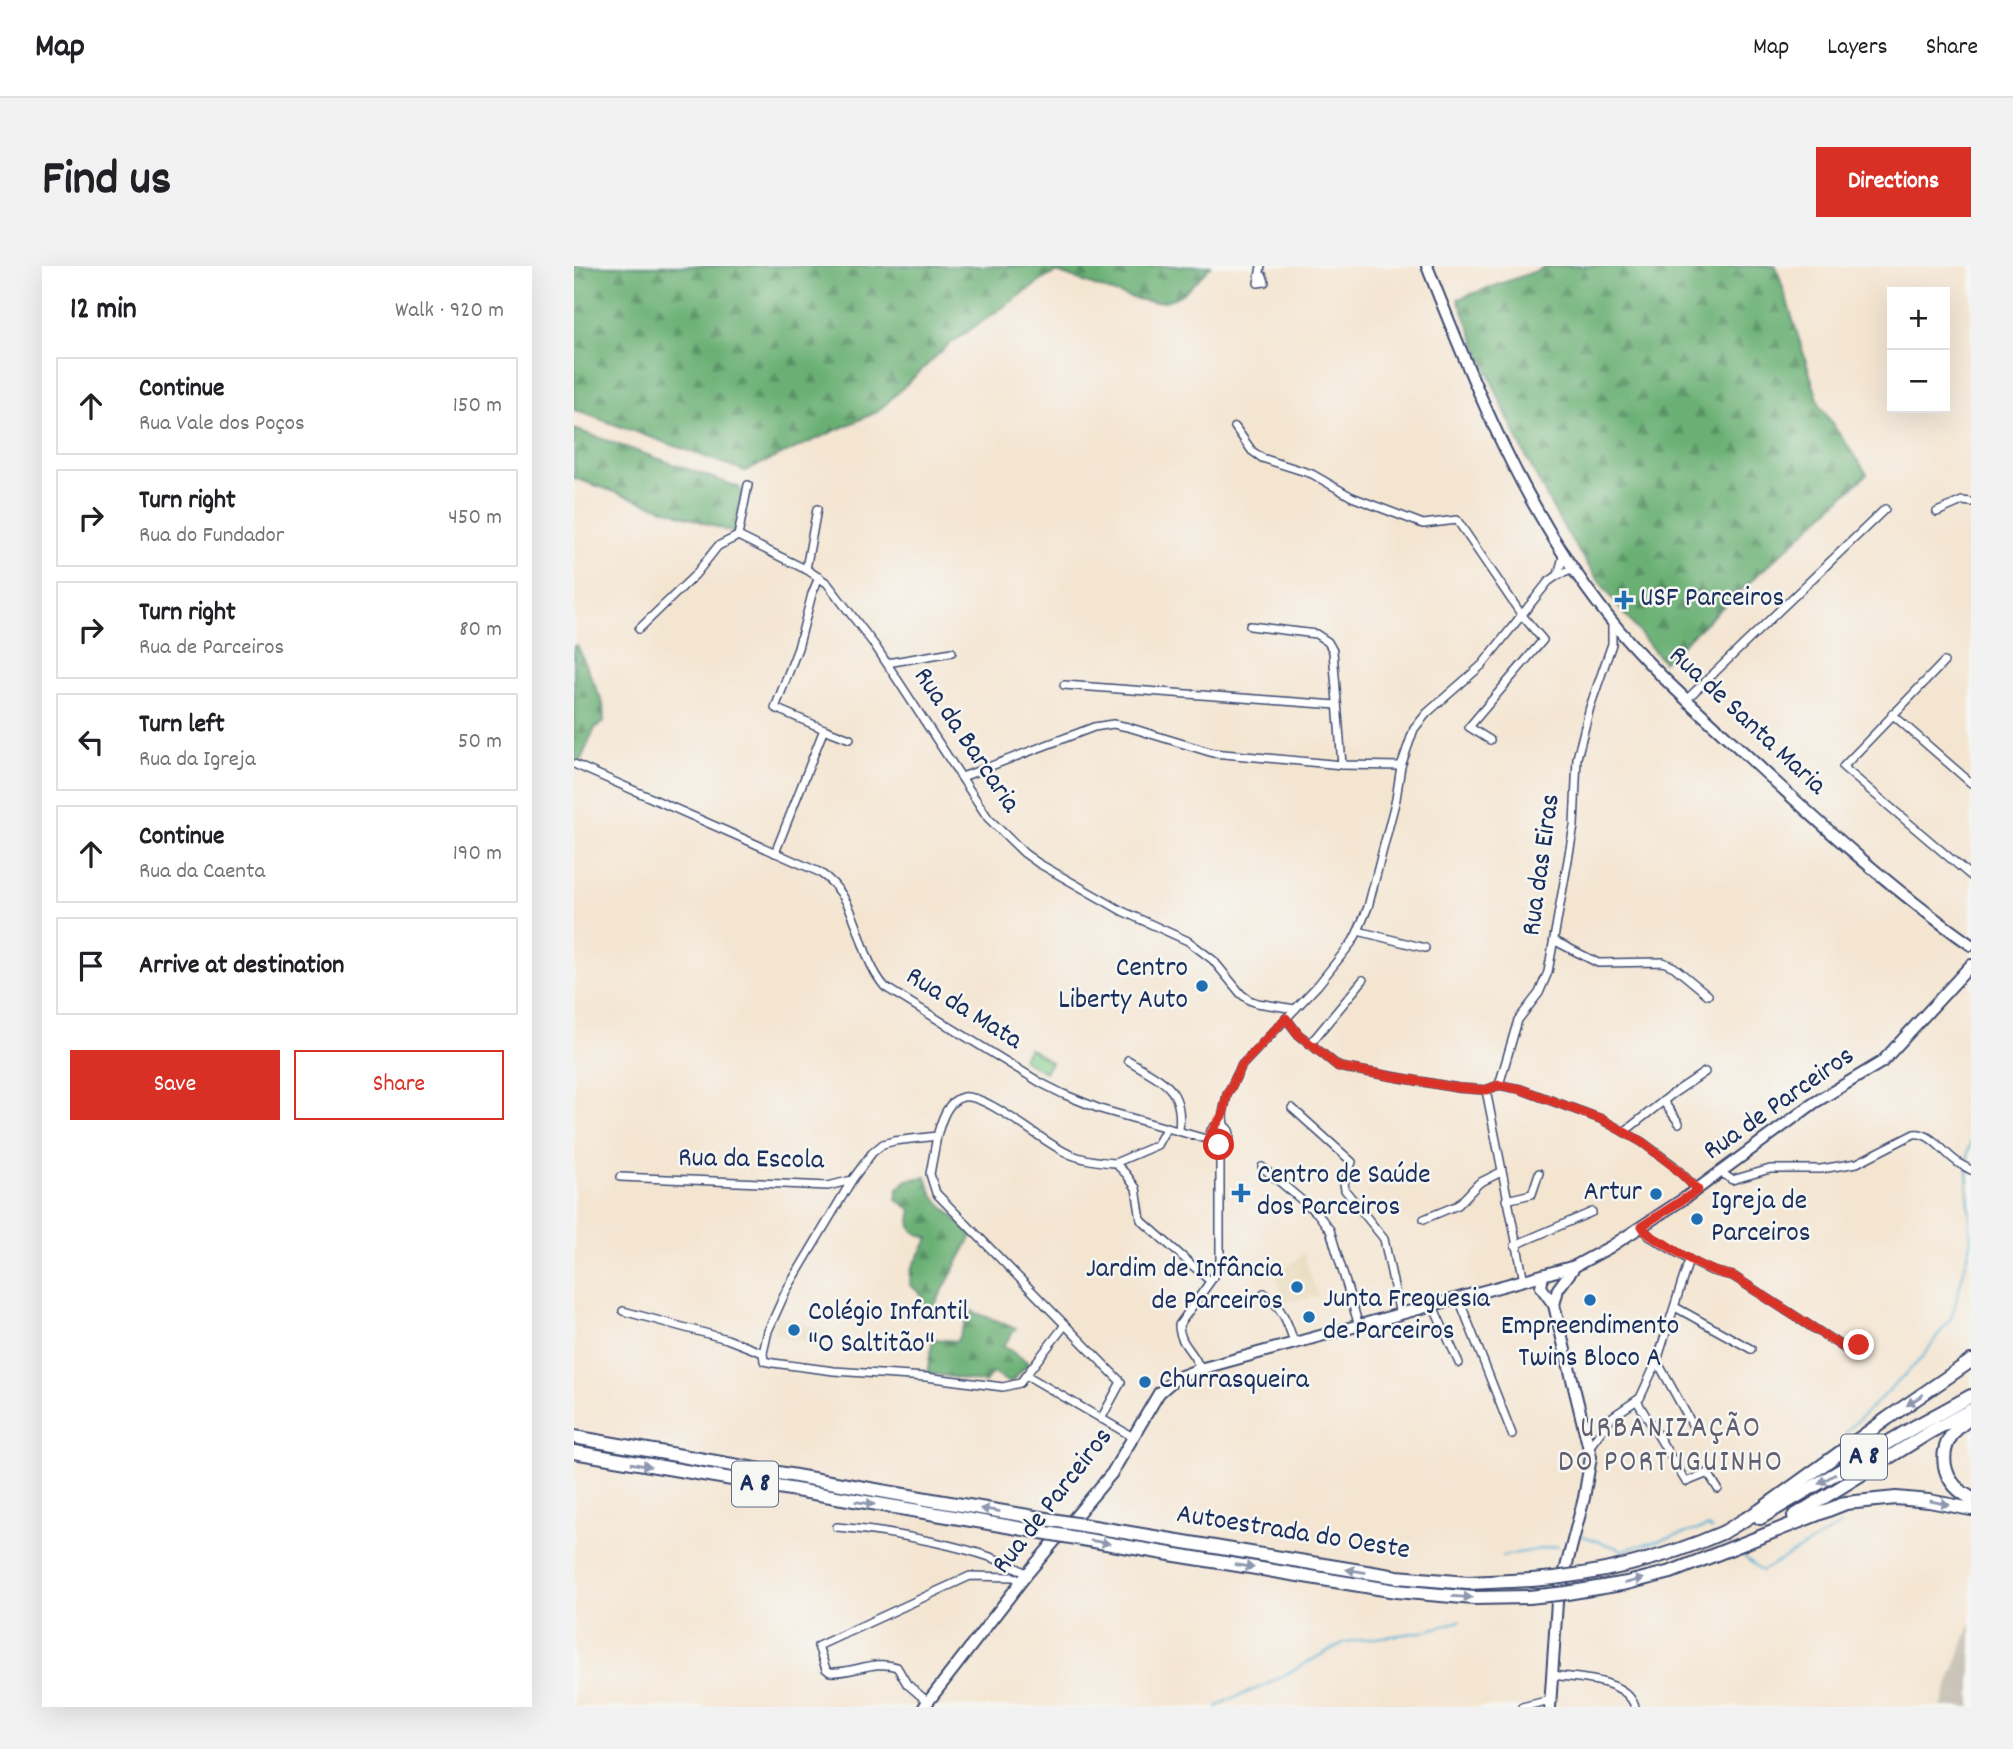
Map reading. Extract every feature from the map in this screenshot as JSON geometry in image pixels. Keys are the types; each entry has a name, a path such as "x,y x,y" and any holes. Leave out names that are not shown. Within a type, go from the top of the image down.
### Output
{"highway":[{"path":"1755,1517 1971,1361"},
{"name":"Autoestrada do Oeste","path":"574,1452 937,1508 1178,1541 1397,1577 1468,1583 1570,1576 1621,1567 1674,1552 1755,1517 1971,1396"},
{"name":"A 8","path":"1764,1534 1930,1432 1971,1410"},
{"path":"1971,1418 1952,1433 1945,1456 1950,1479 1962,1494 1971,1498"},
{"name":"Autoestrada do Oeste","path":"574,1437 1176,1555 1396,1591 1474,1598 1529,1597 1577,1592 1646,1578 1693,1564 1764,1534"},
{"path":"1764,1534 1834,1507 1869,1500 1909,1499 1971,1509"}],"main road":[{"name":"Rua de Santa Maria","path":"1427,266 1473,382 1526,492 1612,622 1687,699 1844,845 1971,945"},
{"name":"Rua de Parceiros","path":"926,1704 1024,1578 1112,1474 1159,1393 1171,1382 1195,1370 1524,1281 1543,1284 1555,1272 1575,1266 1698,1190 1814,1103 1882,1062 1971,965"},
{"path":"1543,1284 1551,1292 1560,1286 1575,1266"},
{"path":"1554,1305 1560,1286 1560,1276 1555,1272"},
{"path":"1543,1284 1554,1305 1590,1446 1590,1469 1584,1498 1563,1570 1557,1602 1550,1704"}],"street":[{"path":"1259,276 1261,266"},
{"path":"1235,427 1252,452 1262,458 1311,474 1352,497 1423,524 1457,520 1521,614 1543,640 1469,727 1490,740"},
{"path":"639,629 695,575 718,546 738,536 748,485"},
{"path":"1937,512 1962,501 1971,502"},
{"path":"806,569 817,509"},
{"path":"1687,699 1885,509"},
{"name":"Rua da Barcaria","path":"738,536 806,569 819,577 842,600 887,663 988,818 1038,863 1122,911 1188,941 1213,960 1249,1000 1295,1009"},
{"path":"1558,575 1564,553"},
{"path":"1195,1370 1198,1362 1184,1345 1179,1325 1217,1272 1220,1260 1220,1155 1211,1136 1218,1128 1227,1095 1242,1065 1336,963 1358,931 1368,907 1385,842 1398,791 1401,766 1409,740 1419,721 1482,665 1521,614 1558,575 1575,569"},
{"path":"819,577 794,659 775,708 850,739"},
{"name":"Rua das Eiras","path":"1499,1085 1518,1020 1539,993 1548,972 1574,826 1577,758 1590,707 1612,644 1612,622"},
{"path":"1250,626 1317,634 1328,642 1332,651 1342,765"},
{"path":"1612,644 1624,634"},
{"path":"887,663 951,652"},
{"path":"1944,662 1843,767 1971,876"},
{"path":"1064,685 1337,705"},
{"path":"1892,714 1971,783"},
{"path":"962,777 1094,727 1112,724 1213,753 1342,765 1401,766"},
{"path":"775,853 824,729"},
{"name":"Rua da Mata","path":"574,764 818,872 834,882 852,910 870,965 885,987 1063,1094 1100,1109 1198,1135 1214,1143"},
{"path":"1358,931 1425,948"},
{"path":"1555,941 1598,963 1663,962 1674,967 1708,995"},
{"path":"1310,1044 1363,980"},
{"path":"1286,1018 1298,1034 1339,1067 1458,1088 1486,1090 1499,1085 1520,1089 1601,1119 1642,1142 1698,1190"},
{"path":"1128,1060 1173,1091 1179,1099 1179,1130"},
{"path":"1624,1132 1705,1072"},
{"path":"1486,1090 1524,1281"},
{"path":"1101,1419 1121,1382 936,1193 930,1174 937,1136 950,1104 961,1097 974,1097 988,1102 1023,1127 1069,1154 1101,1163 1115,1163 1157,1145 1167,1127"},
{"path":"1663,1101 1679,1123"},
{"path":"1292,1108 1352,1162 1344,1183 1345,1190 1384,1239 1400,1315"},
{"path":"1198,1135 1218,1128 1230,1134 1220,1155"},
{"path":"1722,1173 1732,1180 1770,1169 1839,1167 1857,1163 1920,1133 1968,1168"},
{"name":"Rua da Escola","path":"620,1177 819,1187 852,1180 872,1153 883,1144 894,1140 937,1136"},
{"path":"1214,1143 1226,1144"},
{"path":"1115,1163 1136,1188 1141,1220 1210,1281"},
{"path":"1262,1167 1317,1213 1330,1230 1360,1326"},
{"path":"1424,1219 1458,1205 1479,1183 1501,1172"},
{"path":"1506,1200 1532,1194 1539,1173"},
{"path":"852,1180 786,1291 768,1331 764,1361 834,1371 926,1377 1003,1387 1020,1383 1065,1325"},
{"path":"1515,1245 1592,1212"},
{"path":"1642,1226 1649,1236 1712,1271 1733,1276 1852,1353 1859,1345"},
{"path":"1590,1446 1612,1417 1640,1398 1657,1361 1689,1260"},
{"path":"1264,1293 1275,1302 1289,1321 1294,1343"},
{"path":"1459,1299 1512,1434"},
{"path":"1433,1306 1459,1363"},
{"path":"1675,1307 1751,1349"},
{"path":"623,1311 727,1339 763,1353"},
{"path":"1657,1361 1693,1426"},
{"path":"1026,1375 1133,1437"},
{"path":"1637,1401 1686,1482 1708,1473 1717,1489"},
{"path":"837,1527 983,1555 1024,1578"},
{"path":"926,1704 907,1684 897,1667 866,1665 830,1672 826,1669 818,1646 970,1576 1024,1578"},
{"path":"1552,1675 1620,1687 1630,1696 1635,1707"},
{"path":"1522,1707 1550,1704"}],"shaded area":[{"name":"Jardim de Infância de Parceiros","path":"1303,1254 1318,1296 1284,1303 1276,1277"},
{"name":"Colégio Infantil \"O Saltitão\"","path":"777,1315 829,1334 825,1348 771,1333"},
{"path":"1971,1623 1971,1707 1941,1707 1946,1692"}],"green space":[{"path":"574,266 1211,266 1180,295 1157,301 1129,297 1057,272 948,345 877,412 745,471 574,410"},
{"path":"1550,266 1776,266 1820,406 1867,474 1663,662 1589,567 1551,505 1508,418 1458,299"},
{"path":"574,429 739,487 742,492 734,533 574,478"},
{"path":"577,645 603,704 604,722 595,728 580,762 574,759 574,646"},
{"path":"1029,1048 1051,1062 1045,1072 1022,1059"},
{"path":"926,1177 933,1196 972,1236 933,1308 927,1308 920,1293 910,1285 911,1270 929,1238 912,1229 912,1210 896,1199 898,1189 907,1180"},
{"path":"971,1311 1016,1328 1003,1346 1029,1363 1010,1383 992,1373 985,1383 927,1373 933,1339 957,1341"}],"waterway":[{"path":"1967,1165 1971,1142"},
{"path":"1967,1170 1971,1241"},
{"path":"1846,1432 1922,1358 1952,1316 1971,1243"},
{"path":"1738,1552 1762,1571 1841,1525"},
{"path":"1580,1535 1623,1550 1708,1527 1712,1530"},
{"path":"1502,1556 1558,1546"},
{"path":"1217,1707 1266,1685 1345,1642 1422,1632 1460,1621"}],"place":[{"name":"USF Parceiros","path":"1624,600"},
{"name":"Centro Liberty Auto","path":"1202,986"},
{"name":"Centro de Saúde dos Parceiros","path":"1241,1193"},
{"name":"Artur","path":"1656,1194"},
{"name":"Igreja de Parceiros","path":"1697,1219"},
{"name":"Jardim de Infância de Parceiros","path":"1297,1287"},
{"name":"Empreendimento Twins Bloco A","path":"1590,1300"},
{"name":"Junta Freguesia de Parceiros","path":"1309,1317"},
{"name":"Colégio Infantil \"O Saltitão\"","path":"794,1330"},
{"name":"Churrasqueira","path":"1145,1382"}],"district":[{"name":"URBANIZAÇÃO DO PORTUGUINHO","path":"1671,1447"}],"route":[{"path":"1219,1145 1213,1141 1211,1133 1223,1114 1227,1095 1236,1075 1286,1018 1298,1034 1339,1067 1458,1088 1486,1090 1499,1085 1520,1089 1601,1119 1642,1142 1698,1190 1642,1226 1649,1236 1712,1271 1733,1276 1852,1353 1859,1345"}]}
